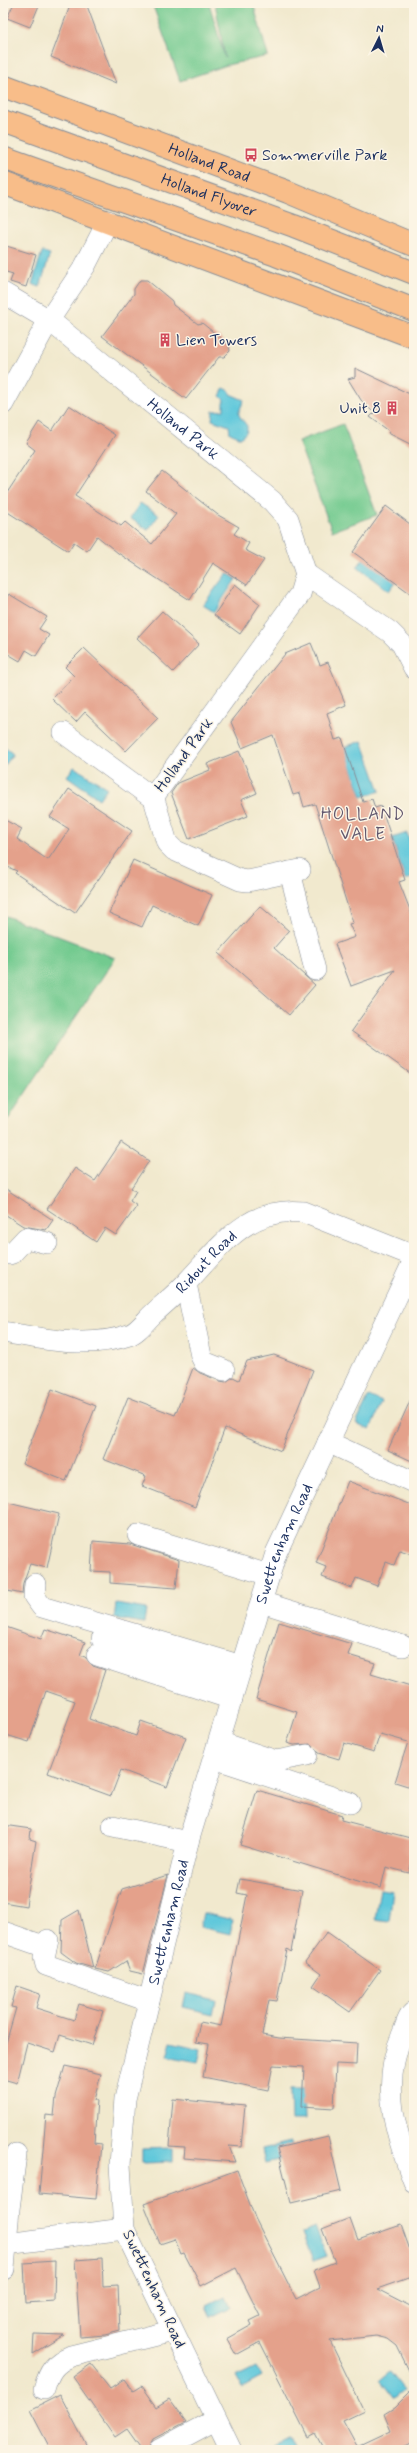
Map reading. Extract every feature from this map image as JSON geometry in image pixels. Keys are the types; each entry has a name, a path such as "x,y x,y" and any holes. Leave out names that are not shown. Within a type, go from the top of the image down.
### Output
{"main road":[{"name":"Holland Road","path":"3,86 288,192 414,245"},
{"name":"Holland Flyover","path":"3,120 294,226 414,273"},
{"path":"3,158 276,255 414,310"},
{"path":"3,183 108,221 414,337"}],"street":[{"path":"3,404 49,320 85,266 108,221"},
{"name":"Holland Park","path":"3,293 49,320 282,510 288,519 306,574 300,594 154,799 167,843 174,850 240,880 248,881 295,871 315,970"},
{"path":"306,574 390,632 402,644 414,668"},
{"path":"64,733 154,799"},
{"name":"Ridout Road","path":"3,1332 56,1341 98,1341 131,1335 186,1284 224,1242 242,1227 261,1216 285,1210 303,1212 414,1256"},
{"path":"3,1251 9,1254 12,1253 26,1238 47,1243"},
{"name":"Swettenham Road","path":"231,2450 215,2420 124,2229 120,2194 121,2129 125,2099 188,1842 276,1553 414,1260"},
{"path":"186,1284 201,1356 204,1362 224,1370"},
{"path":"328,1442 413,1482"},
{"path":"138,1535 269,1575"},
{"path":"35,1584 34,1596 42,1607 237,1683"},
{"path":"261,1602 404,1646"},
{"path":"36,1618 237,1683"},
{"path":"97,1655 237,1683"},
{"path":"217,1750 276,1761 306,1755"},
{"path":"217,1750 350,1803"},
{"name":"Swettenham Road","path":"113,1826 188,1842"},
{"name":"Swettenham Road","path":"3,1932 47,1943 44,1957 46,1965 149,2001"},
{"path":"414,2012 398,2044 391,2086 397,2137 414,2182"},
{"path":"4,2269 11,2164"},
{"path":"6,2244 124,2229"},
{"path":"44,2389 48,2374 57,2362 70,2356 172,2331"},
{"path":"159,2450 215,2420"}],"green space":[{"path":"152,3 209,3 225,58 215,3 253,3 268,56 227,65 180,81"},
{"path":"343,424 377,515 332,531 298,441"},
{"path":"3,915 115,958 3,1127"}],"water":[{"path":"42,252 50,254 40,287 32,284"},
{"path":"224,388 230,391 230,394 244,400 239,416 247,426 247,431 241,438 230,433 229,426 212,420 213,411 224,410 224,400 220,396"},
{"path":"140,503 159,515 148,530 130,518"},
{"path":"364,558 397,580 389,591 357,567"},
{"path":"227,573 236,579 214,612 203,605"},
{"path":"362,741 380,791 362,797 344,747"},
{"path":"4,747 13,754 3,768 3,748"},
{"path":"74,767 107,788 99,799 67,776"},
{"path":"407,833 414,852 414,877 405,880 392,838"},
{"path":"369,1396 382,1402 370,1430 356,1424"},
{"path":"116,1604 146,1609 144,1623 114,1618"},
{"path":"380,1889 393,1891 389,1921 375,1919"},
{"path":"203,1913 233,1920 230,1934 200,1927"},
{"path":"186,1993 216,2000 213,2014 183,2007"},
{"path":"171,2042 201,2049 198,2062 167,2056"},
{"path":"290,2089 304,2089 305,2120 291,2120"},
{"path":"292,2142 295,2156 265,2163 262,2149"},
{"path":"173,2148 173,2162 142,2163 142,2149"},
{"path":"315,2227 327,2256 313,2261 302,2232"},
{"path":"226,2296 231,2307 211,2317 206,2306"},
{"path":"256,2367 262,2377 242,2388 236,2377"},
{"path":"390,2372 404,2390 394,2398 380,2380"},
{"path":"289,2438 295,2449 270,2450 269,2448"}],"building":[{"path":"14,3 40,3 30,27 7,18"},
{"path":"71,3 86,3 116,84 51,57"},
{"path":"3,245 36,255 26,287 10,282 13,274 3,271"},
{"name":"Lien Towers","path":"140,280 147,280 172,301 173,305 198,324 202,323 229,345 230,351 224,357 219,357 186,399 102,336 134,294 134,289"},
{"name":"Unit 8","path":"355,368 414,396 414,446 388,433 389,431 370,417 374,413 361,400 348,379 355,377"},
{"path":"69,405 115,435 75,496 121,526 125,522 152,544 176,514 146,491 162,471 218,515 239,527 234,534 249,543 245,550 264,560 247,585 213,563 190,600 118,553 97,536 87,551 74,542 68,551 3,509 3,499 35,450 26,443 39,422 52,431"},
{"path":"386,506 414,527 414,596 353,552"},
{"path":"235,584 260,604 240,634 214,615"},
{"path":"9,594 47,617 39,629 49,635 36,656 26,650 20,661 3,651 3,603"},
{"path":"162,611 199,644 173,672 137,638"},
{"path":"311,643 320,665 328,662 346,705 327,713 335,740 342,738 363,802 372,799 375,808 381,806 405,880 399,882 414,920 414,1076 351,1031 395,970 351,986 335,944 355,937 349,924 353,923 315,804 304,807 300,793 293,795 273,735 242,748 231,722 285,654"},
{"path":"84,648 158,718 126,751 85,712 76,722 52,699 74,676 65,667"},
{"path":"239,751 257,793 241,800 248,816 189,839 171,793 178,783 210,770 207,764"},
{"path":"69,789 132,831 75,913 15,873 17,871 3,865 3,819 22,829 17,839 48,860 69,829 50,817"},
{"path":"133,860 212,895 198,926 152,905 142,927 109,913"},
{"path":"260,906 289,931 274,948 315,985 289,1015 218,953"},
{"path":"121,1142 149,1161 131,1188 136,1191 130,1201 137,1206 116,1235 105,1228 96,1242 47,1209 75,1168 95,1181"},
{"path":"3,1187 53,1220 46,1230 23,1226 3,1213"},
{"path":"274,1355 313,1370 281,1451 225,1428 195,1507 142,1486 146,1476 103,1459 128,1397 175,1415 193,1368 200,1373 220,1381 226,1382 233,1377 239,1380 247,1361"},
{"path":"52,1389 96,1406 66,1481 22,1464"},
{"path":"414,1392 414,1462 388,1450"},
{"path":"348,1481 414,1506 414,1555 400,1550 394,1565 386,1562 377,1586 356,1578 352,1588 322,1577 326,1567 316,1563"},
{"path":"8,1502 59,1514 47,1568 30,1564 23,1583 22,1594 3,1590 7,1559 3,1559 3,1524"},
{"path":"93,1541 130,1544 179,1560 176,1588 110,1583 110,1572 91,1571"},
{"path":"279,1622 352,1644 348,1655 375,1663 371,1674 414,1687 414,1788 395,1782 408,1742 380,1734 374,1752 344,1743 339,1759 319,1753 311,1744 294,1745 287,1743 297,1712 256,1699"},
{"path":"3,1626 41,1639 45,1629 85,1642 80,1655 85,1657 93,1666 105,1670 89,1719 136,1736 141,1721 186,1737 167,1787 121,1770 111,1796 48,1773 75,1701 46,1691 29,1742 3,1734"},
{"path":"257,1790 342,1815 341,1820 414,1839 414,1854 409,1873 386,1867 381,1888 240,1845"},
{"path":"3,1825 31,1829 30,1839 36,1841 26,1906 3,1902"},
{"path":"168,1875 143,1974 130,1971 126,1961 109,1972 95,1969 122,1889"},
{"path":"240,1879 302,1890 291,1952 287,1949 277,2001 269,2000 262,2035 279,2038 357,2043 356,2065 336,2064 334,2108 302,2106 304,2067 273,2065 268,2090 203,2077 209,2044 196,2042 200,2022 221,2026 247,1895 237,1893"},
{"path":"79,1910 93,1968 76,1963 61,1952 62,1920"},
{"path":"327,1932 380,1970 350,2012 313,1986 321,1974 305,1962"},
{"path":"17,1986 40,1994 36,2008 74,2020 79,2004 103,2011 92,2045 60,2035 55,2052 27,2043 17,2083 3,2079 3,2042 6,2043 16,2008 11,2007"},
{"path":"65,2066 101,2074 94,2100 97,2100 94,2143 101,2144 96,2199 39,2194 46,2115 54,2116 56,2097"},
{"path":"173,2099 245,2106 241,2147 229,2146 235,2162 184,2158 185,2147 169,2146"},
{"path":"328,2136 341,2191 291,2203 277,2148"},
{"path":"237,2170 255,2218 296,2299 320,2287 314,2270 335,2262 322,2229 350,2218 358,2240 401,2225 414,2261 414,2276 377,2289 414,2308 414,2381 397,2346 388,2339 376,2336 330,2341 364,2411 343,2421 357,2447 391,2431 384,2414 394,2408 414,2388 414,2443 397,2450 324,2450 315,2433 308,2437 260,2342 236,2355 227,2339 252,2325 250,2321 260,2316 236,2268 201,2286 184,2253 181,2254 175,2239 160,2244 144,2204"},
{"path":"102,2258 103,2286 118,2285 120,2331 105,2335 80,2337 75,2260"},
{"path":"55,2261 54,2301 26,2303 24,2263"},
{"path":"34,2334 64,2335 33,2354"},
{"path":"91,2364 110,2388 124,2379 133,2391 141,2386 156,2407 169,2399 186,2422 153,2439 147,2450 142,2450 127,2429 115,2437 73,2377"},
{"path":"60,2395 89,2450 51,2450 30,2410"}],"place":[{"name":"Sommerville Park","path":"251,155"},
{"name":"Lien Towers","path":"165,340"},
{"name":"Unit 8","path":"392,408"}],"district":[{"name":"HOLLAND VALE","path":"363,824"}]}
